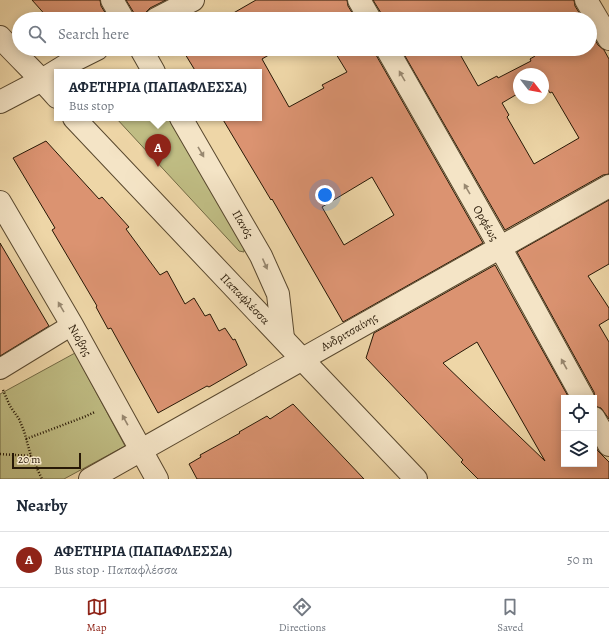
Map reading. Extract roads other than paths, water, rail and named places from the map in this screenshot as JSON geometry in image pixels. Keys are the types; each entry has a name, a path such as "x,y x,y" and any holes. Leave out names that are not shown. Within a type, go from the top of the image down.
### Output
{"street":[{"path":"112,0 119,12"},
{"path":"170,12 193,0"},
{"path":"359,0 366,12"},
{"path":"586,0 593,12"},
{"path":"597,19 609,39"},
{"path":"0,38 12,51"},
{"path":"17,56 42,80 54,94"},
{"path":"60,69 83,56"},
{"path":"145,56 152,69"},
{"name":"Ορφέως","path":"391,56 500,247 581,395"},
{"path":"0,102 54,73"},
{"name":"Παπαφλέσσα","path":"77,121 416,479"},
{"name":"Πανός","path":"183,121 261,256 278,294 282,338"},
{"name":"Ανδριτσαίνης","path":"90,479 609,186"},
{"name":"Νιόβης","path":"0,202 72,326 157,479"},
{"path":"1,379 72,326"},
{"path":"597,423 609,445"}],"place":[{"name":"ΑΦΕΤΗΡΙΑ (ΠΑΠΑΦΛΕΣΣΑ)","path":"158,167"}]}
